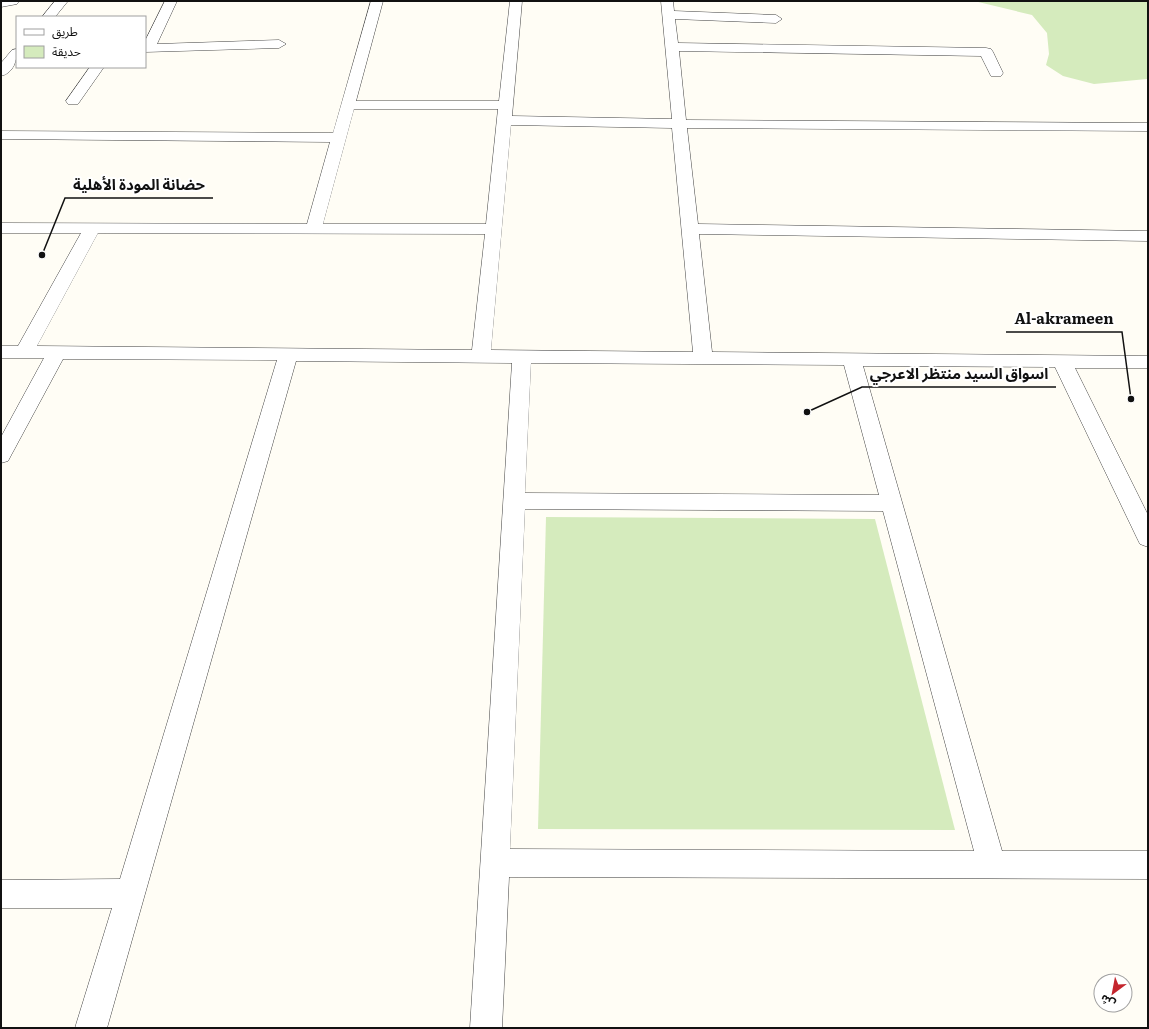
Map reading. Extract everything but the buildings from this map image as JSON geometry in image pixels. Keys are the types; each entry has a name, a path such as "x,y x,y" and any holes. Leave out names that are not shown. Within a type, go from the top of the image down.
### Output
{"street":[{"path":"1,3 13,1"},
{"path":"49,16 62,1"},
{"path":"171,1 147,48 279,44"},
{"path":"314,228 377,1"},
{"path":"481,356 516,1"},
{"path":"703,358 667,8 774,13 783,49"},
{"path":"671,48 986,52 996,73"},
{"path":"3,68 16,54"},
{"path":"73,101 96,68"},
{"path":"348,105 505,112 679,124 1148,127"},
{"path":"1,135 339,138"},
{"path":"1,228 494,229"},
{"path":"24,352 92,228"},
{"path":"690,229 1148,236"},
{"path":"1,352 1148,362"},
{"path":"1,456 57,352"},
{"path":"91,1028 288,354"},
{"path":"486,1028 522,357"},
{"path":"852,359 992,865"},
{"path":"1062,361 1148,538"},
{"path":"515,501 892,503"},
{"path":"494,863 1148,865"},
{"path":"1,894 131,893"}],"green space":[{"path":"974,1 1148,1 1147,79 1094,84 1063,76 1046,65 1049,54 1047,33 1032,15"},
{"path":"546,517 875,519 955,830 538,829"}],"place":[{"name":"حضانة المودة الأهلية","path":"42,255"},
{"name":"Al-akrameen","path":"1131,399"},
{"name":"اسواق السيد منتظر الاعرجي","path":"807,412"}]}
